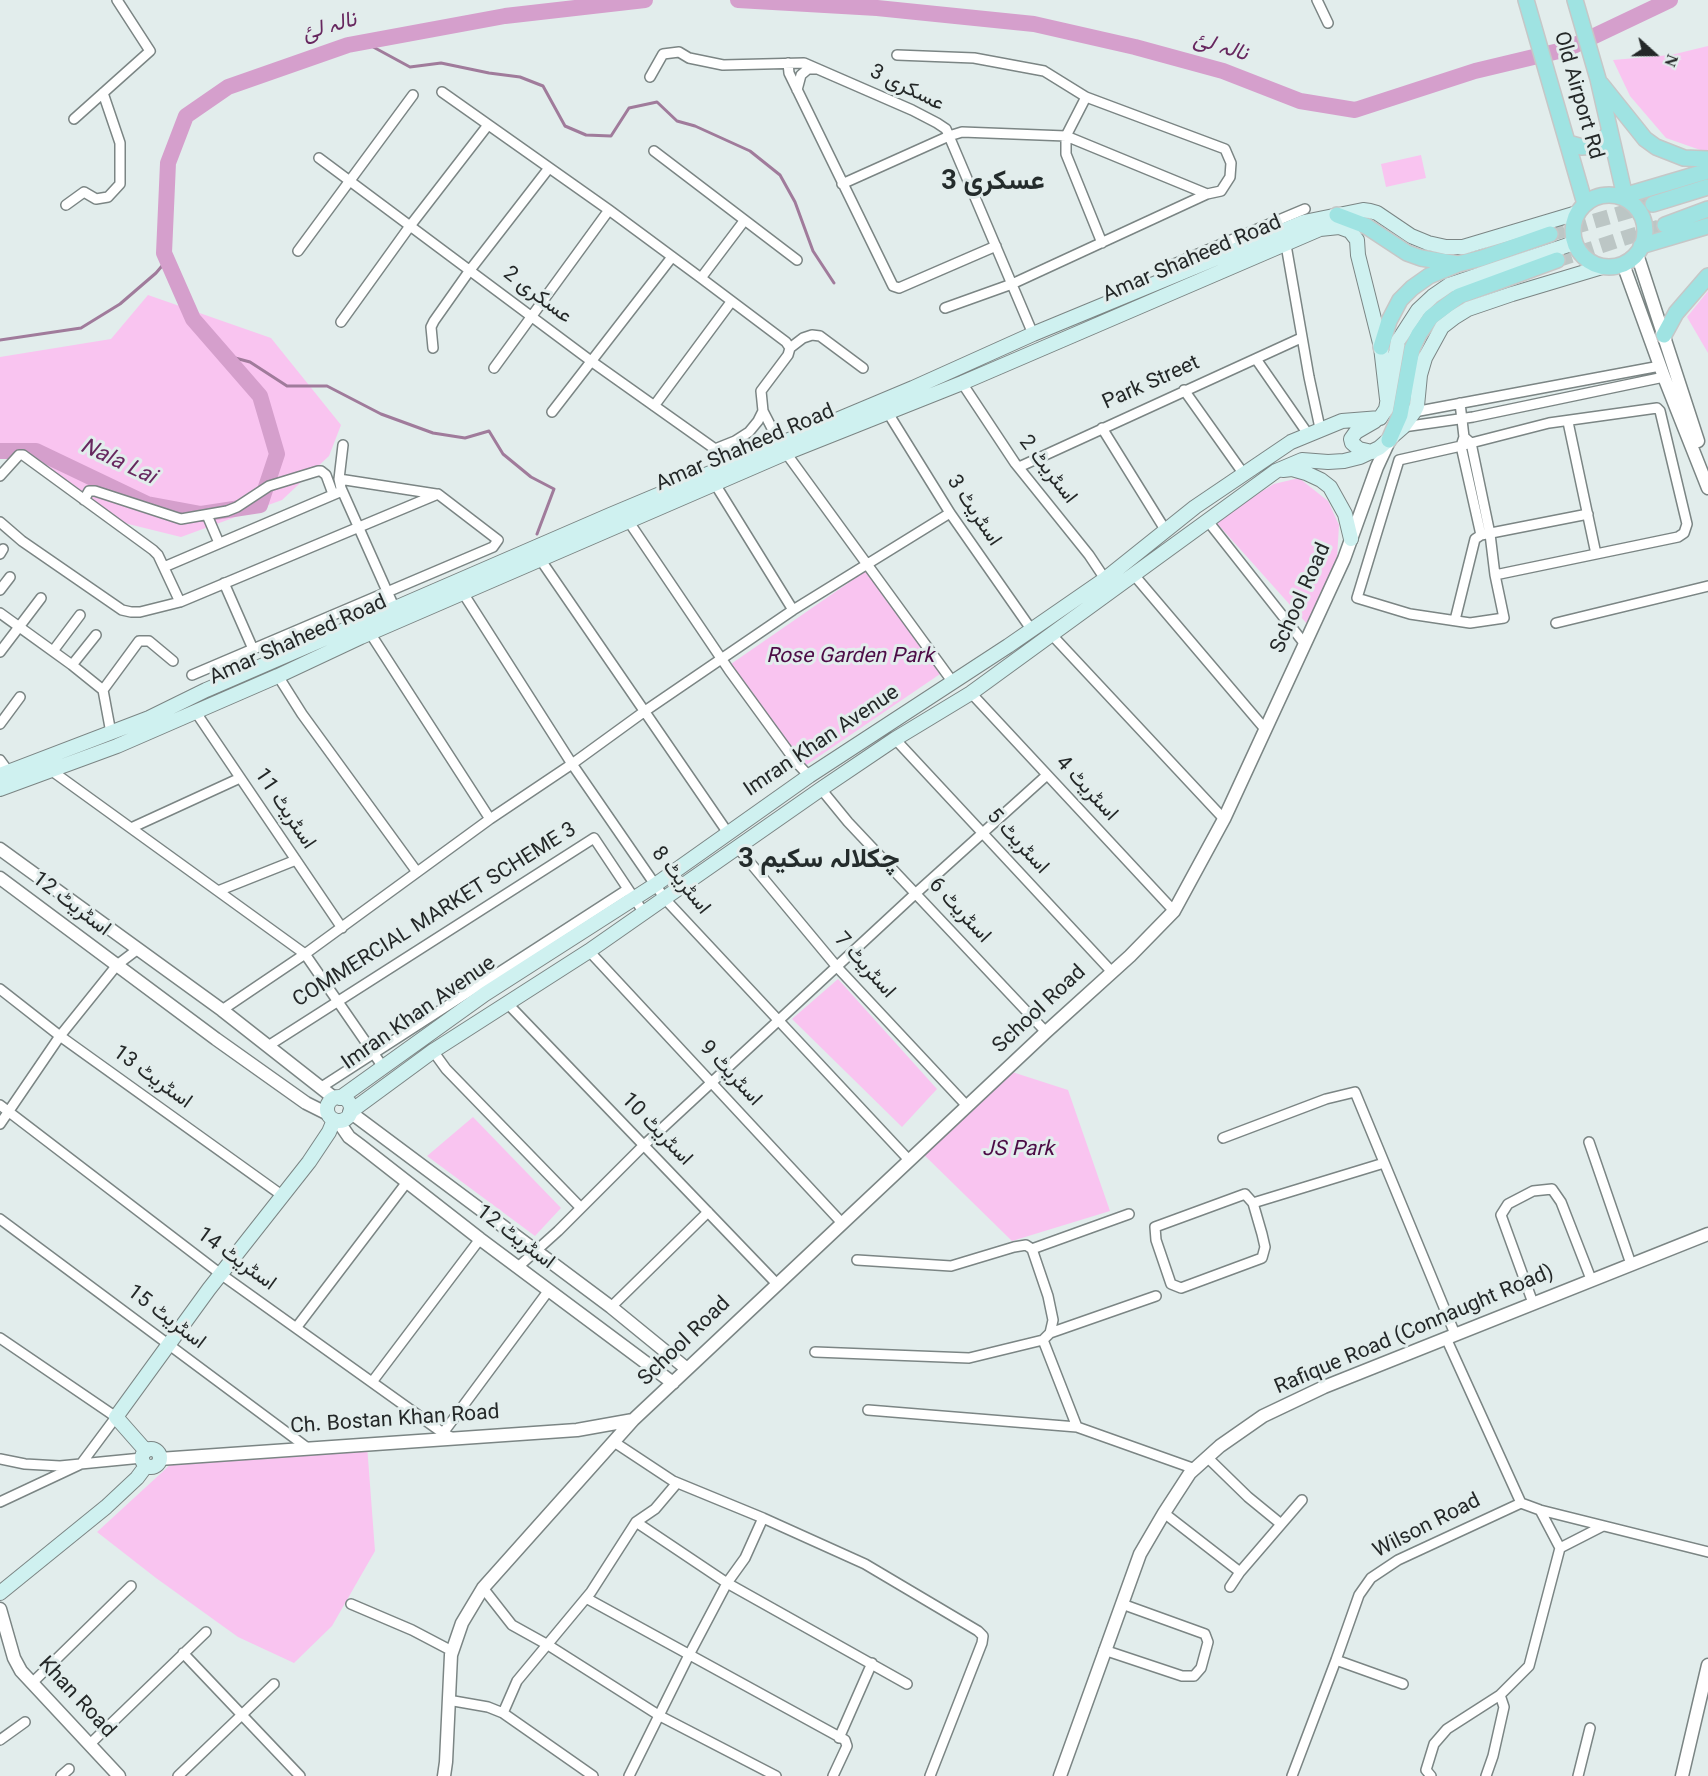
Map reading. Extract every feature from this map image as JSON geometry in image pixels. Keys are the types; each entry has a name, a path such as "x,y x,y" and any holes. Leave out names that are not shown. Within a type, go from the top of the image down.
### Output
{"main road":[{"name":"Old Airport Rd","path":"1526,0 1561,115 1581,208"},
{"name":"Old Airport Rd","path":"1575,0 1598,79 1624,198"},
{"path":"1598,79 1645,139 1656,147 1684,158 1708,159"},
{"path":"1568,143 1582,147 1597,146 1602,143 1609,132"},
{"path":"1624,198 1630,194 1708,171"},
{"path":"1653,204 1708,187"},
{"path":"1602,267 1585,259 1574,243 1572,233 1581,208 1602,195 1624,198 1633,204 1643,220 1645,229 1639,250"},
{"name":"Amar Shaheed Road","path":"3,769 112,740 195,711 278,676 460,588 720,470 888,413 916,394 962,383 1286,245 1337,214 1370,211 1385,218 1411,236 1428,243 1446,247 1463,247 1581,208"},
{"path":"1665,225 1708,209"},
{"path":"1337,214 1366,226 1390,244 1421,258 1458,264"},
{"name":"Amar Shaheed Road","path":"0,789 52,771 206,690 395,609 540,559 629,522 715,484 783,449 916,394 1033,334 1227,248 1304,222 1339,227 1350,231 1357,240 1358,255 1381,347 1388,399"},
{"path":"1414,411 1417,406 1420,375 1431,343 1442,327 1455,317 1468,309 1602,267 1623,264 1639,250 1708,226"},
{"path":"1381,347 1389,321 1400,300 1429,276 1458,264 1550,234"},
{"path":"1372,452 1359,449 1351,439 1356,432 1380,418 1386,409 1398,341 1418,310 1432,296 1449,285 1574,243"},
{"path":"1389,440 1400,415 1412,349 1431,317 1459,296 1557,260"},
{"path":"1664,335 1676,313 1708,276"},
{"name":"Imran Khan Avenue","path":"350,1112 433,1051 589,951 820,789 895,739 971,693 1276,471 1302,460 1344,461 1372,452 1403,427 1414,411"},
{"name":"Imran Khan Avenue","path":"337,1098 631,893 655,885 809,776 1008,646 1105,579 1195,507 1291,442 1341,421 1380,418"},
{"path":"1276,471 1292,470 1306,473 1330,487 1345,514 1351,539"},
{"path":"144,1458 116,1417 324,1139 333,1118 329,1103 337,1098 348,1102 350,1112 344,1120 333,1118"},
{"path":"0,1593 106,1507 137,1478 144,1458 151,1450 156,1452 159,1460"}],"street":[{"path":"1317,0 1328,23"},
{"path":"74,119 150,51 123,2"},
{"name":"عسکری 3","path":"650,77 663,54 680,52 689,58 723,65 804,63 912,110 946,129 1033,334"},
{"path":"897,55 974,58 1044,71 1086,97 1225,149 1231,163 1230,177 1221,191 1207,194 1012,284 945,308"},
{"path":"788,63 789,73 797,91 895,288 996,246"},
{"path":"797,91 801,75 808,69 817,69"},
{"path":"442,92 609,210 786,342 790,348"},
{"path":"66,205 84,192 96,199 108,197 120,184 120,143 102,93"},
{"path":"298,251 413,95"},
{"path":"1086,97 1066,136 1066,154 1102,243"},
{"path":"341,322 410,226 488,125"},
{"path":"842,184 962,132 1066,136 1207,194"},
{"path":"654,151 797,260"},
{"name":"عسکری 2","path":"319,158 591,361 715,449"},
{"path":"433,348 431,327 470,270 549,168"},
{"path":"1174,264 1227,248 1305,209"},
{"path":"494,368 609,210"},
{"path":"701,278 744,221"},
{"path":"1286,245 1314,431"},
{"path":"1639,250 1664,335 1708,467"},
{"path":"552,412 672,257"},
{"path":"1623,264 1708,488"},
{"path":"654,406 731,302"},
{"path":"863,368 820,336 812,335 803,338 790,348 788,355 761,391 763,411 783,449 952,681"},
{"name":"Park Street","path":"1018,467 1301,338"},
{"path":"1256,359 1314,431"},
{"path":"1414,411 1662,371"},
{"path":"1403,427 1462,418 1662,371"},
{"name":"اسٹریٹ 2","path":"962,383 1018,467 1089,555 1105,579"},
{"path":"1184,390 1244,473"},
{"path":"1460,403 1465,442 1503,618 1470,623 1410,614 1357,598 1399,460 1465,442 1549,423 1657,408 1660,411 1687,524 1684,533 1678,537 1495,575"},
{"path":"720,470 715,449 749,432 759,421 763,411"},
{"name":"اسٹریٹ 3","path":"888,413 951,513 1031,629"},
{"path":"1568,422 1596,554"},
{"path":"1102,428 1166,531"},
{"name":"School Road","path":"444,1776 452,1651 462,1623 483,1588 633,1420 842,1222 1112,972 1174,911 1224,819 1351,539 1389,440"},
{"path":"337,493 344,445"},
{"path":"0,476 21,454 153,550 164,567 180,602"},
{"path":"84,500 93,490 179,520 237,507 270,486 321,471 326,475 358,528 395,609"},
{"path":"192,675 388,593 498,543 497,537 438,494 339,479"},
{"path":"715,484 793,610"},
{"path":"164,567 337,493"},
{"path":"0,522 22,541 122,610 140,612 180,602 438,494"},
{"path":"222,1010 342,928 490,819 793,610 951,513"},
{"path":"1455,620 1475,539 1486,534 1588,514"},
{"path":"207,515 219,543"},
{"path":"1207,520 1304,643"},
{"path":"629,522 723,659 796,762 809,776"},
{"path":"540,559 728,833"},
{"path":"1134,575 1265,729"},
{"path":"0,590 10,577"},
{"path":"224,583 253,649"},
{"path":"1556,623 1708,586"},
{"name":"اسٹریٹ 8","path":"460,588 572,764 665,899 909,1160"},
{"path":"0,652 41,598"},
{"path":"0,613 72,664 103,690 112,740"},
{"path":"53,651 80,615"},
{"path":"370,633 490,819"},
{"path":"1051,634 1224,819"},
{"path":"72,664 96,635"},
{"path":"103,690 139,641 149,641 173,661"},
{"path":"278,676 302,714 417,872"},
{"name":"اسٹریٹ 4","path":"971,693 1174,911"},
{"path":"0,724 20,698"},
{"name":"اسٹریٹ 11","path":"195,711 342,928"},
{"name":"اسٹریٹ 5","path":"895,739 1112,972"},
{"path":"52,771 305,954 382,1067"},
{"path":"518,1267 643,1146 1047,775"},
{"path":"131,828 240,778"},
{"name":"اسٹریٹ 6","path":"820,789 915,894 1046,1032"},
{"name":"COMMERCIAL MARKET SCHEME 3","path":"268,1046 594,838 631,893"},
{"name":"اسٹریٹ 7","path":"738,848 837,967 967,1106"},
{"path":"0,849 222,1010 320,1088 337,1098"},
{"path":"218,891 296,860"},
{"name":"اسٹریٹ 12","path":"0,878 297,1096 333,1118 349,1137 480,1239 673,1383"},
{"path":"320,1088 631,893 644,912"},
{"path":"0,1124 60,1036 117,965 138,949"},
{"name":"اسٹریٹ 9","path":"589,951 842,1222"},
{"name":"اسٹریٹ 13","path":"0,989 60,1036 282,1196"},
{"name":"اسٹریٹ 10","path":"507,1003 777,1284"},
{"path":"433,1051 446,1069 581,1208"},
{"path":"1223,1138 1326,1099 1355,1092 1451,1336 1521,1503 1540,1510 1708,1552"},
{"name":"اسٹریٹ 14","path":"0,1105 222,1275 443,1433 455,1438"},
{"path":"350,1112 611,1307 687,1369"},
{"path":"1589,1142 1631,1264"},
{"path":"1253,1203 1384,1163"},
{"path":"296,1328 407,1182"},
{"path":"1533,1303 1501,1215 1508,1204 1533,1191 1552,1189 1561,1202 1591,1279"},
{"path":"1245,1194 1253,1203 1265,1247 1262,1258 1181,1288 1171,1284 1156,1240 1155,1227 1245,1194"},
{"path":"611,1307 708,1212"},
{"path":"1032,1249 1129,1214"},
{"name":"اسٹریٹ 15","path":"0,1219 309,1449"},
{"name":"Rafique Road (Connaught Road)","path":"1060,1776 1140,1554 1164,1513 1195,1469 1220,1446 1263,1416 1324,1387 1708,1234"},
{"path":"372,1382 480,1239"},
{"path":"857,1260 951,1266 1014,1247 1026,1245 1032,1249 1048,1296 1053,1320 1047,1336 1077,1427"},
{"path":"443,1433 549,1290"},
{"path":"815,1352 969,1358 1047,1336 1156,1296"},
{"path":"0,1338 116,1417 81,1464 0,1502"},
{"path":"868,1410 1077,1427 1195,1469"},
{"name":"Ch. Bostan Khan Road","path":"159,1460 577,1430 633,1420"},
{"path":"614,1442 676,1483 763,1518 865,1564 983,1636 930,1776"},
{"path":"2,1458 52,1466 144,1458"},
{"path":"1208,1458 1248,1497 1281,1524"},
{"path":"503,1713 517,1681 586,1598 636,1522 655,1509 676,1483"},
{"path":"1230,1587 1240,1572 1302,1500"},
{"name":"Wilson Road","path":"1292,1776 1359,1595 1371,1578 1398,1560 1521,1503"},
{"path":"1431,1776 1425,1770 1434,1744 1441,1736 1454,1724 1500,1695 1529,1666 1560,1548 1540,1510"},
{"path":"1164,1513 1240,1572"},
{"path":"629,1776 689,1655 727,1583 745,1558 763,1518"},
{"path":"636,1522 727,1583 907,1684"},
{"path":"1560,1548 1603,1526"},
{"path":"32,1683 131,1586"},
{"path":"483,1588 512,1625 548,1645 660,1716 776,1776"},
{"path":"586,1598 848,1743 833,1776"},
{"path":"351,1604 412,1630 452,1651"},
{"path":"1104,1650 1182,1676 1194,1676 1201,1668 1208,1642 1205,1634 1122,1604"},
{"name":"Khan Road","path":"0,1609 14,1658 21,1671 119,1776"},
{"path":"90,1744 206,1632"},
{"path":"183,1653 300,1776"},
{"path":"1336,1660 1403,1684"},
{"path":"839,1738 872,1663"},
{"path":"1683,1776 1708,1665"},
{"path":"178,1776 274,1684"},
{"path":"1486,1776 1504,1707 1500,1695"},
{"path":"448,1700 488,1707 503,1713 593,1776"},
{"path":"0,1740 25,1722"},
{"path":"1578,1776 1590,1728"},
{"path":"61,1776 69,1769"}],"green space":[{"path":"1708,46 1708,152 1706,152 1666,138 1630,96 1613,60 1671,55"},
{"path":"1421,155 1426,178 1386,187 1381,164"},
{"path":"1708,291 1708,353 1687,317"},
{"path":"148,295 271,338 341,425 329,456 282,500 181,537 112,520 0,444 0,357 111,339"},
{"path":"1299,478 1328,501 1339,525 1336,575 1308,625 1214,520 1274,484"},
{"name":"Rose Garden Park","path":"867,570 943,672 799,770 728,666"},
{"path":"838,979 937,1089 902,1127 792,1019"},
{"name":"JS Park","path":"1006,1070 1068,1090 1110,1211 1012,1241 919,1150"},
{"path":"473,1117 561,1208 535,1236 427,1156"},
{"path":"367,1445 375,1551 332,1626 294,1663 238,1637 97,1532 171,1464"}],"waterway":[{"name":"نالہ لئ","path":"0,451 36,451 147,504 201,514 260,505 277,454 260,396 193,319 164,253 168,163 186,116 228,87 348,45 505,16 645,0"},
{"name":"نالہ لئ","path":"738,0 877,8 1034,24 1135,47 1223,71 1300,101 1355,110 1475,71 1567,49 1670,0"},
{"path":"364,42 410,67 441,63 520,77 543,86 565,126 586,135 611,136 629,108 657,102 677,121 695,126 750,151 780,175 795,202 813,251 834,283"},
{"path":"0,340 81,328 120,304 156,273 167,260"},
{"path":"224,355 250,362 287,386 327,386 381,414 433,433 465,438 489,431 503,454 531,477 554,489 537,534"}],"tunnel":[{"path":"1550,234 1653,204"},
{"path":"1557,260 1665,225"}],"district":[{"name":"عسکری 3","path":"993,185"},
{"name":"چکلالہ سکیم 3","path":"819,863"}],"water label":[{"name":"Nala Lai","path":"117,464"}]}
